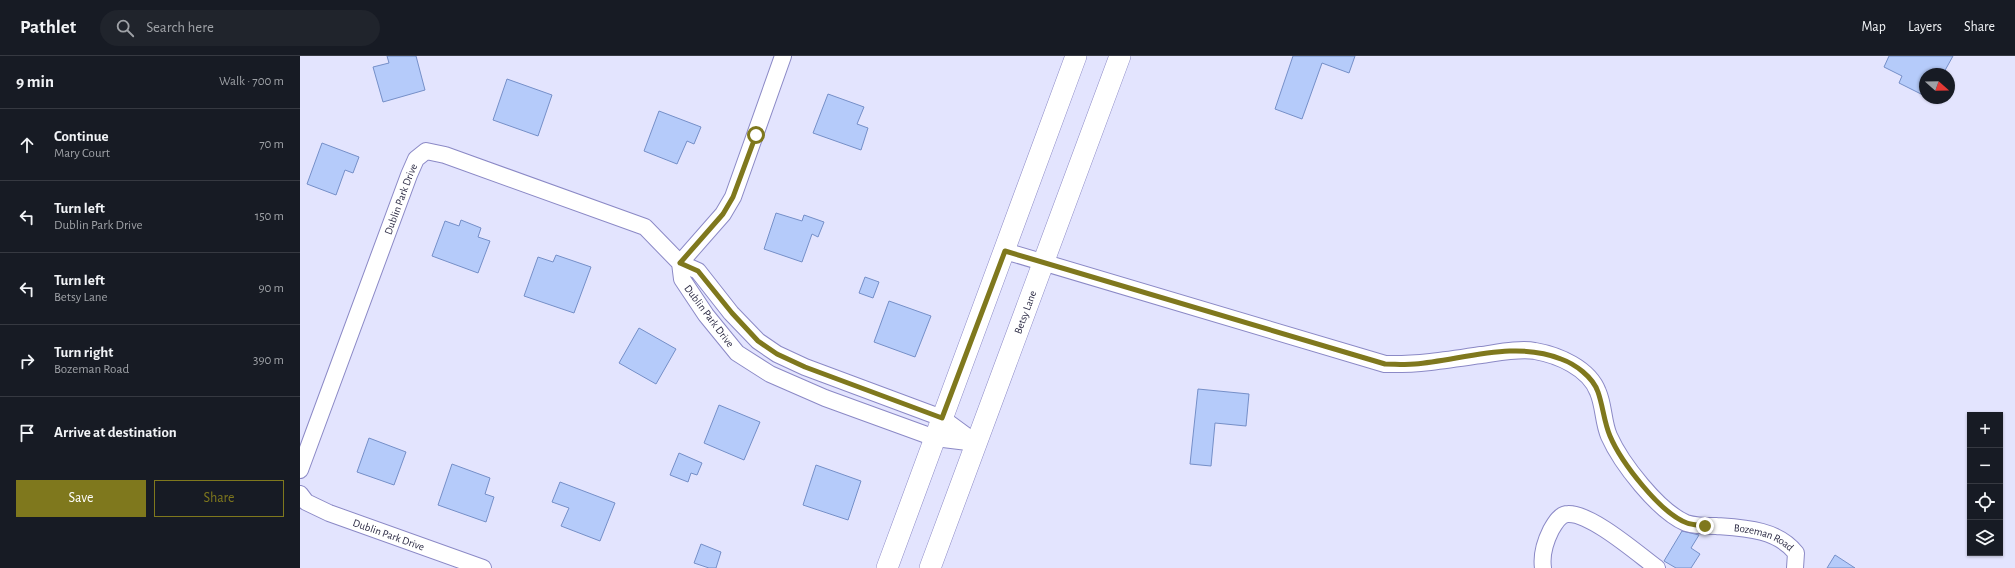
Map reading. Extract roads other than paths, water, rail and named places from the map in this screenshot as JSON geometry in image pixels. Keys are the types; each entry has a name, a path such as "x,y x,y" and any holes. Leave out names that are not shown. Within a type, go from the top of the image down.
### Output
{"main road":[{"path":"887,568 1076,56"},
{"name":"Betsy Lane","path":"930,568 1120,56"}],"street":[{"path":"680,263 723,214 733,197 783,56"},
{"name":"Dublin Park Drive","path":"300,470 409,175 416,159 426,151 445,155 645,227 680,263 698,271 732,313 758,341 777,354 805,367 942,418 976,443"},
{"name":"Bozeman Road","path":"1005,251 1385,364 1413,365 1498,353 1534,350 1562,359 1583,371 1598,391 1609,436 1622,460 1649,493 1668,511 1686,523 1732,527 1771,534 1788,542 1796,553 1795,568"},
{"name":"Dublin Park Drive","path":"680,263 682,279 706,315 737,353 770,374 825,398 935,438 976,443"},
{"path":"751,362 765,346"},
{"path":"859,411 866,389"},
{"name":"Dublin Park Drive","path":"300,494 306,502 328,513 483,568"},
{"path":"1543,568 1542,557 1547,537 1557,520 1568,514 1584,517 1599,525 1657,568"}]}
